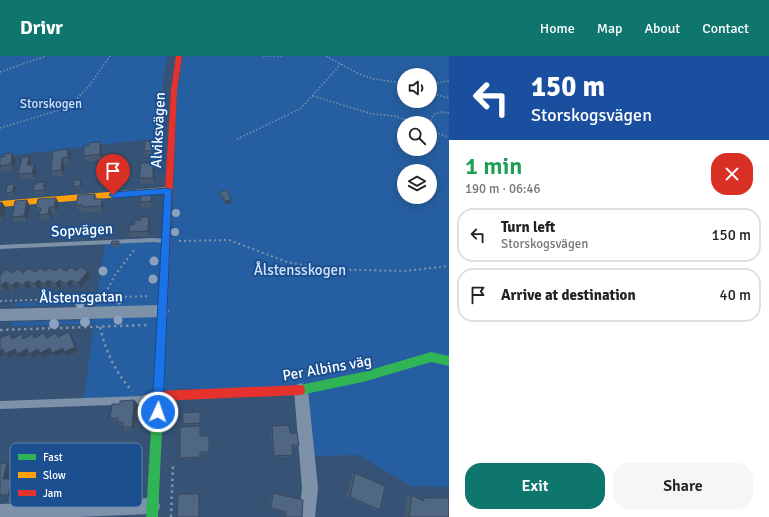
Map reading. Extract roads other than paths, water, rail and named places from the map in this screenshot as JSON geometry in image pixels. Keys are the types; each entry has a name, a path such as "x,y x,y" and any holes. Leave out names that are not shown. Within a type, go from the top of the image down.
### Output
{"street":[{"name":"Alviksvägen","path":"152,512 159,396 168,190 174,90 179,56"},
{"path":"0,204 168,190"},
{"name":"Ålstensgatan","path":"0,315 163,311"},
{"name":"Per Albins väg","path":"159,396 301,390 364,377 431,357 449,361"},
{"path":"301,390 310,488 307,517"},
{"path":"0,512 152,512"}],"lane":[{"name":"Sopvägen","path":"0,247 144,240 166,241"},
{"path":"0,405 141,400 159,396"}],"park label":[{"name":"Storskogen","path":"51,103"},
{"name":"Ålstensskogen","path":"300,270"}]}
